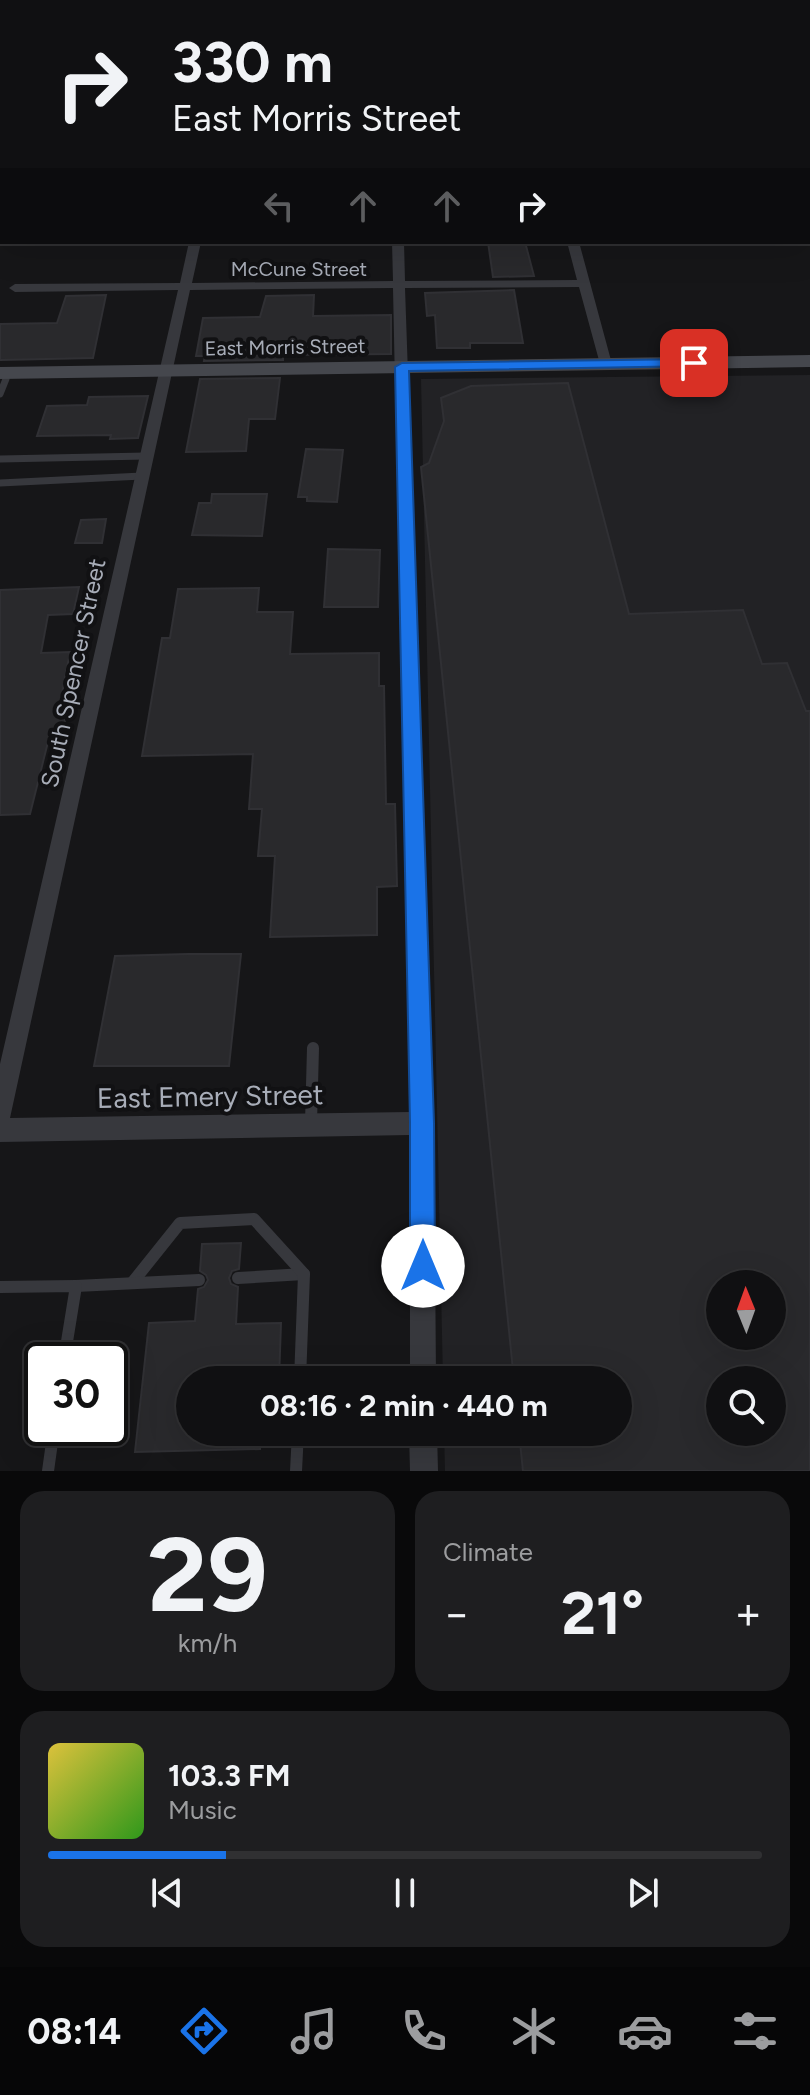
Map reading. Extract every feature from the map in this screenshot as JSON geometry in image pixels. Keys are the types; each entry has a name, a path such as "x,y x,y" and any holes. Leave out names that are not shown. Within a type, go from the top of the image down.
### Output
{"main road":[{"name":"East Morris Street","path":"4,373 810,361"}],"street":[{"name":"South Spencer Street","path":"0,1114 195,244"},
{"path":"398,244 422,1123 423,1366"},
{"path":"573,244 606,364"},
{"name":"McCune Street","path":"15,288 583,283"},
{"name":"East Emery Street","path":"0,1130 422,1123"},
{"path":"423,1446 424,1471"}],"lane":[{"path":"0,394 4,373"},
{"path":"0,459 146,456"},
{"path":"0,483 83,480 102,475 142,476"},
{"path":"311,1123 313,1048"},
{"path":"132,1283 180,1223 254,1219 304,1274 301,1366"},
{"path":"238,1278 304,1274"},
{"path":"0,1287 199,1280"},
{"path":"67,1342 76,1286"},
{"path":"48,1471 51,1446"},
{"path":"296,1471 297,1446"}],"shaded area":[{"path":"810,375 810,1471 445,1471 444,1446 632,1446 632,1366 443,1366 421,379"}],"building":[{"path":"488,244 526,244 534,276 493,277"},
{"path":"514,290 523,343 470,343 470,348 437,348 435,315 427,316 425,293"},
{"path":"106,295 93,358 0,360 0,324 57,323 66,296"},
{"path":"314,295 313,316 391,315 391,354 283,355 283,360 204,361 205,356 196,356 203,318 260,317 266,296"},
{"path":"280,378 275,419 249,419 246,451 186,452 200,379"},
{"path":"568,383 629,614 743,610 762,664 787,663 806,711 810,711 810,1471 523,1471 520,1446 632,1446 632,1366 513,1366 421,467 429,463 444,421 441,398 471,386"},
{"path":"148,396 138,438 110,439 111,435 37,436 47,406 87,405 89,397"},
{"path":"306,449 343,450 337,502 307,501 307,497 298,497"},
{"path":"212,494 267,494 262,536 192,535 199,503 211,503"},
{"path":"106,519 102,543 75,543 81,520"},
{"path":"328,549 380,550 378,607 324,607"},
{"path":"79,587 73,614 48,615 41,653 70,652 60,704 69,703 63,730 51,730 30,814 0,815 0,590"},
{"path":"259,588 257,612 293,612 290,654 379,653 379,686 384,686 386,804 395,804 397,886 377,887 377,935 270,937 275,856 258,856 262,809 249,809 253,754 142,756 162,638 170,638 178,589"},
{"path":"241,954 229,1066 94,1066 115,956"},
{"path":"241,1243 239,1269 232,1271 229,1278 231,1284 238,1287 236,1324 281,1323 279,1366 176,1366 176,1446 260,1446 260,1449 135,1452 149,1323 195,1321 198,1289 204,1287 208,1280 200,1271 202,1244"}],"route":[{"path":"423,1266 402,367 694,363"}]}
